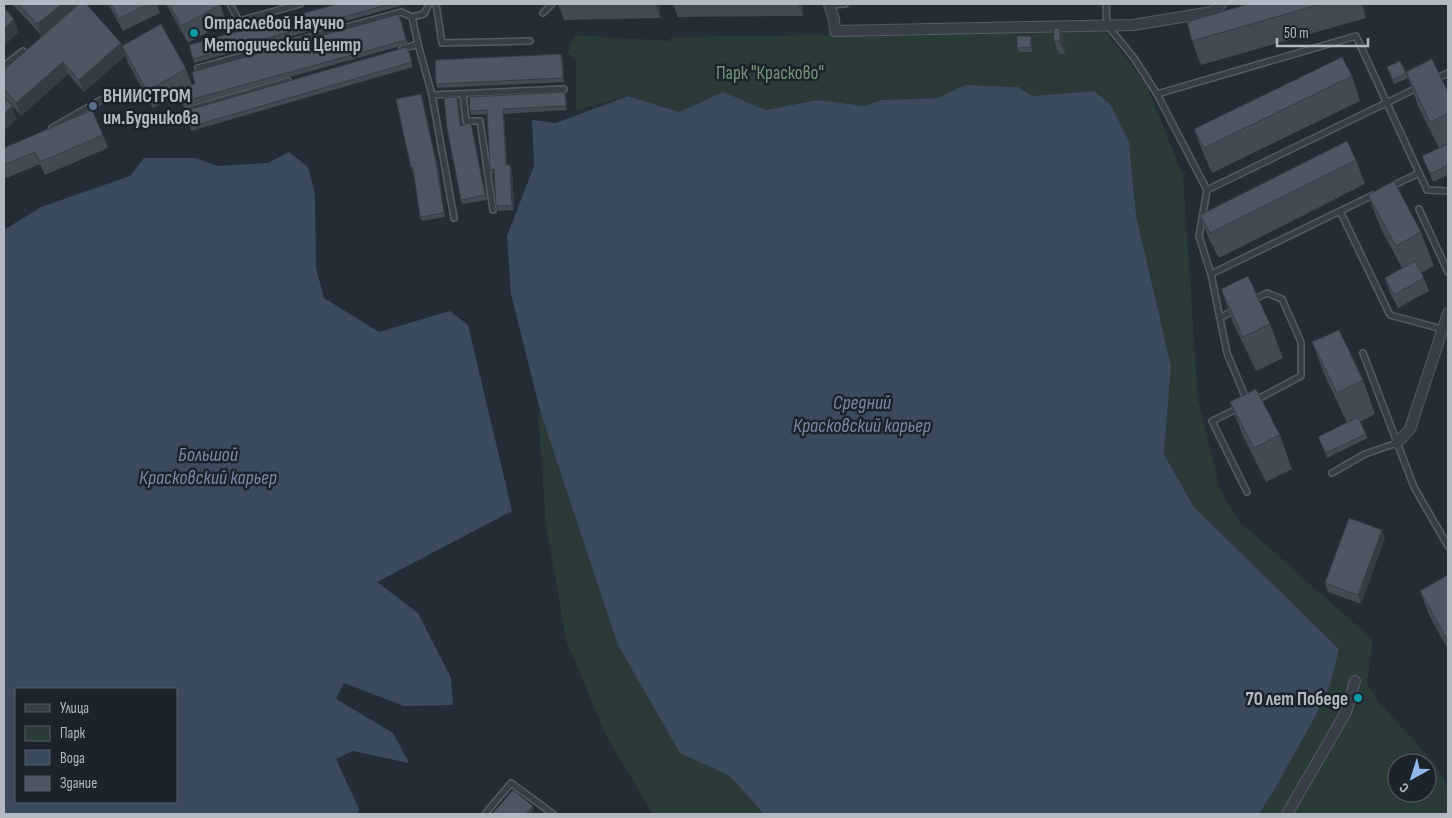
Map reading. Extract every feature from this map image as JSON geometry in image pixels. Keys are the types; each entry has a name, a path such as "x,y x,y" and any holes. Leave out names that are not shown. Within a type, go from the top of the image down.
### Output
{"street":[{"path":"830,4 835,31 1133,25 1212,12 1221,4"},
{"path":"1397,443 1410,429 1448,313"},
{"path":"1287,814 1346,712 1355,682"}],"lane":[{"path":"230,4 239,21 300,4"},
{"path":"198,68 401,12 412,17 424,14 429,4"},
{"path":"436,4 442,43 530,41"},
{"path":"543,13 552,4"},
{"path":"830,4 845,4"},
{"path":"1106,4 1107,25 1134,58 1157,94 1206,190 1199,236 1211,274 1227,353 1248,403"},
{"path":"412,17 432,95 454,218"},
{"path":"1157,94 1356,36 1427,190 1448,191"},
{"path":"399,50 418,44"},
{"path":"4,66 23,51"},
{"path":"1431,81 1448,73"},
{"path":"188,110 293,80"},
{"path":"1206,190 1422,86"},
{"path":"432,95 564,89"},
{"path":"463,94 466,121 480,121 493,210"},
{"path":"50,129 101,100"},
{"path":"1384,190 1419,173"},
{"path":"1211,274 1375,194"},
{"path":"1419,209 1448,272"},
{"path":"1340,211 1390,316 1443,329"},
{"path":"1248,492 1212,421 1301,376 1301,342 1282,299 1267,293 1251,301"},
{"path":"1220,318 1243,305"},
{"path":"1363,353 1414,487 1448,546"},
{"path":"1332,473 1365,454 1397,443"},
{"path":"485,814 511,783 553,814"},
{"path":"541,814 546,809"}],"green space":[{"name":"Парк \"Красково\"","path":"1105,31 1147,86 1183,175 1198,400 1220,490 1240,522 1373,640 1367,683 1379,702 1425,753 1387,753 1387,803 1437,803 1437,768 1448,787 1448,814 1259,814 1315,717 1339,649 1194,507 1164,453 1171,366 1136,215 1129,142 1094,91 1032,96 1018,87 965,85 938,98 881,100 865,106 817,100 766,110 723,93 679,112 628,96 576,110 576,61 568,53 574,35 670,41 671,37"},
{"path":"544,412 732,773 767,814 653,814 607,738 566,640 546,525 538,413"}],"water":[{"name":"Средний Красковский карьер","path":"965,85 1018,87 1032,96 1094,91 1111,105 1129,142 1136,215 1171,366 1164,454 1194,507 1339,649 1330,685 1315,717 1259,814 764,814 730,776 680,753 618,645 540,410 511,294 507,236 534,166 532,120 556,123 628,96 679,112 723,92 766,110 817,100 865,106 881,100 938,98"},
{"name":"Большой Красковский карьер","path":"289,152 308,167 315,195 316,268 324,298 379,332 450,311 468,325 512,511 377,582 418,613 451,678 453,705 404,706 344,683 336,699 393,733 409,763 353,751 336,759 359,809 357,814 4,814 4,230 41,207 130,176 144,158 195,158 217,166 268,163"}],"building":[{"path":"19,4 62,4 37,24"},
{"path":"79,4 86,4 121,43 79,80 63,62 16,103 4,89 4,70"},
{"path":"111,4 149,4 119,19"},
{"path":"169,4 220,4 220,5 181,26"},
{"path":"337,4 390,4 193,59 189,45"},
{"path":"1248,4 1321,4 1192,41 1187,22"},
{"path":"4,8 14,19 4,29"},
{"path":"399,14 406,40 182,102 178,89 195,84 192,72"},
{"path":"161,24 186,69 147,91 122,46"},
{"path":"1054,28 1060,28 1060,41 1054,41"},
{"path":"1017,36 1031,36 1031,47 1017,48"},
{"path":"407,47 412,62 190,127 185,111"},
{"path":"561,54 563,78 436,84 435,60"},
{"path":"1342,57 1352,76 1204,148 1194,129"},
{"path":"1432,59 1448,92 1448,114 1430,122 1406,72"},
{"path":"1400,61 1406,73 1393,80 1387,67"},
{"path":"565,92 566,106 503,109 506,165 510,165 512,206 496,206 494,169 490,170 487,110 470,111 469,97"},
{"path":"421,94 436,162 444,213 420,217 413,167 411,168 396,99"},
{"path":"4,97 12,106 4,114"},
{"path":"457,97 460,126 471,123 485,195 461,200 447,128 444,98"},
{"path":"92,110 103,135 40,162 35,152 4,165 4,148"},
{"path":"1347,141 1356,160 1210,233 1200,215"},
{"path":"1448,144 1448,165 1430,174 1422,156"},
{"path":"1394,181 1421,232 1396,246 1368,195"},
{"path":"1415,261 1424,278 1394,295 1385,278"},
{"path":"1248,276 1270,324 1243,337 1221,289"},
{"path":"1339,330 1363,380 1337,393 1312,342"},
{"path":"1256,389 1280,435 1254,448 1230,402"},
{"path":"1358,417 1366,434 1326,453 1318,437"},
{"path":"1349,518 1382,530 1358,595 1325,583"},
{"path":"1448,575 1448,641 1420,591"},
{"path":"513,790 533,806 526,814 492,814"}],"place":[{"name":"Отраслевой Научно Методический Центр","path":"194,33"},
{"name":"ВНИИСТРОМ им.Будникова","path":"93,106"},
{"name":"70 лет Победе","path":"1358,698"}]}
